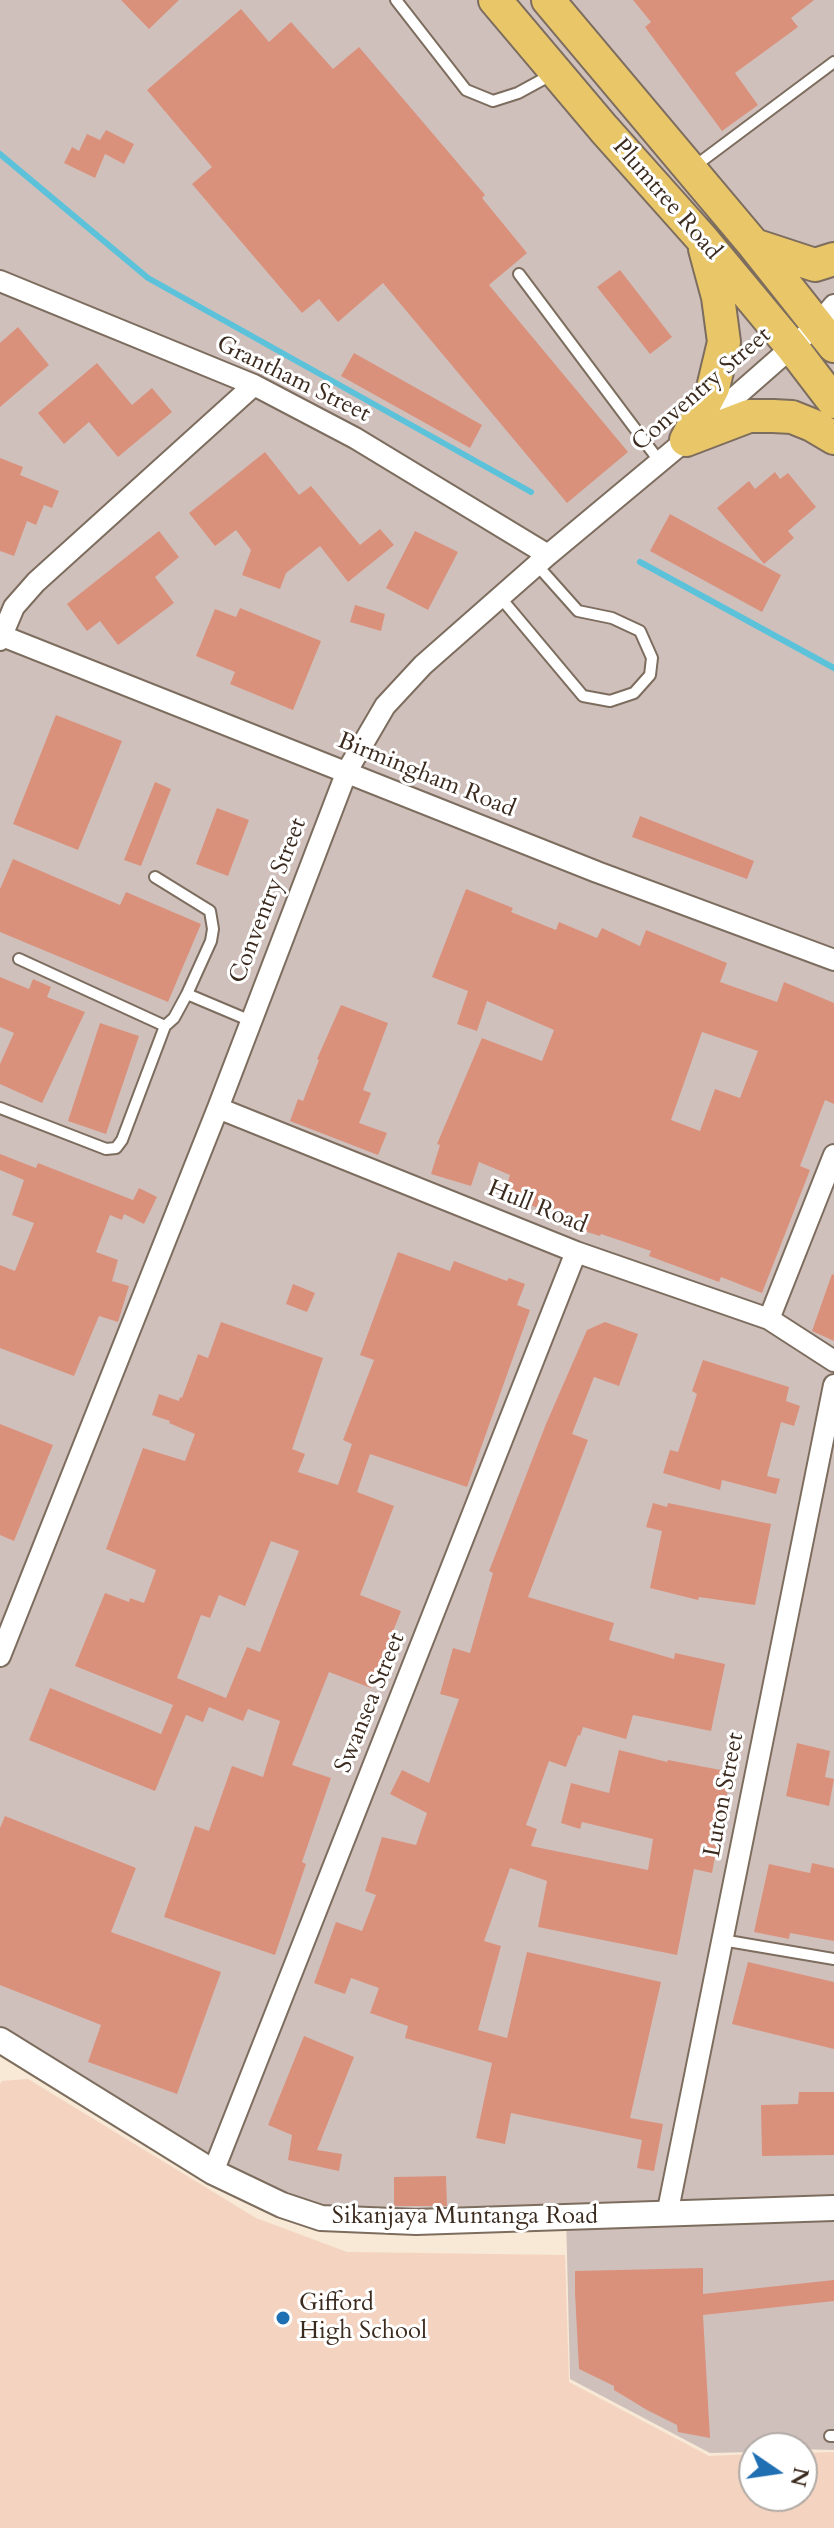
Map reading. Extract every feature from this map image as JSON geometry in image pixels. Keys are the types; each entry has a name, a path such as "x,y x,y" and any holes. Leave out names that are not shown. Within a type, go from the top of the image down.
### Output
{"highway":[{"name":"Plumtree Road","path":"495,0 703,240 834,402"},
{"name":"Plumtree Road","path":"548,0 754,245 828,326"},
{"path":"686,440 713,388 724,342 718,297 703,240"},
{"path":"754,245 815,265 834,259"},
{"path":"686,440 749,416 792,417 834,438"}],"street":[{"name":"Grantham Street","path":"0,281 254,385 355,438 542,560"},
{"name":"Conventry Street","path":"0,1656 218,1108 347,771 385,706 423,665 542,560 792,347 828,326"},
{"path":"0,637 14,607 36,582 254,385"},
{"name":"Birmingham Road","path":"0,637 347,771 597,872 834,960"},
{"name":"Hull Road","path":"218,1108 576,1252 769,1319 834,1361"},
{"path":"769,1319 834,1155"},
{"name":"Swansea Street","path":"213,2172 576,1252"},
{"name":"Luton Street","path":"667,2215 834,1385"},
{"name":"Sikanjaya Muntanga Road","path":"3,2049 213,2172 282,2205 321,2218 416,2222 834,2208"}],"lane":[{"path":"396,0 466,90 493,101 518,93 556,72"},
{"path":"691,170 834,62"},
{"path":"519,274 660,462"},
{"path":"500,597 583,696 610,701 634,693 650,675 652,658 640,631 612,618 578,611 542,560"},
{"path":"0,1108 106,1149 116,1148 122,1140 165,1026 174,1018 187,994 211,941 213,929 210,911 155,877"},
{"path":"19,959 165,1026"},
{"path":"187,994 251,1021"},
{"path":"722,1940 834,1959"}],"shaded area":[{"path":"0,0 834,0 834,2450 818,2450 818,2432 738,2432 738,2452 710,2453 570,2379 566,2213 325,2210 283,2197 0,2042"},
{"name":"Gifford High School","path":"28,2079 256,2218 347,2252 565,2255 569,2382 709,2456 738,2455 738,2512 818,2512 818,2452 834,2452 834,2528 0,2528 2,2081"}],"building":[{"path":"121,0 179,0 149,29"},
{"path":"633,0 814,0 791,18 798,27 735,73 758,105 722,131 645,27 651,22"},
{"path":"241,9 269,42 291,22 333,69 359,47 485,195 482,198 527,253 489,285 628,452 567,503 383,283 338,322 319,299 302,313 192,184 212,167 147,90"},
{"path":"106,130 134,144 124,164 105,154 95,178 64,163 72,147 79,151 87,134 100,140"},
{"path":"620,270 672,337 650,354 597,287"},
{"path":"18,327 49,365 0,407 0,343"},
{"path":"354,353 482,425 470,448 341,376"},
{"path":"97,363 132,405 152,388 172,412 118,457 89,422 64,444 38,413"},
{"path":"265,452 299,495 311,486 360,545 380,529 394,545 348,582 320,546 286,573 280,589 242,575 251,550 236,530 215,546 189,513"},
{"path":"0,458 23,467 20,475 59,491 52,508 44,505 36,525 27,521 14,556 0,551"},
{"path":"775,472 780,479 788,473 816,507 788,531 794,538 764,564 717,508 749,481 755,489"},
{"path":"670,514 781,575 762,612 650,551"},
{"path":"159,531 179,557 155,577 174,603 118,645 100,621 87,631 67,604"},
{"path":"415,531 458,552 428,610 386,588"},
{"path":"355,605 385,614 381,631 350,622"},
{"path":"240,608 321,641 293,710 230,684 235,672 196,656 215,609 236,617"},
{"path":"56,715 122,741 78,850 13,824"},
{"path":"155,782 171,789 141,866 124,860"},
{"path":"217,808 249,820 228,876 196,864"},
{"path":"640,816 754,861 747,879 632,837"},
{"path":"13,859 120,905 126,892 201,924 168,1002 0,932 0,889"},
{"path":"466,889 556,930 559,922 597,938 602,928 640,946 646,930 727,963 720,982 777,1002 784,982 834,1003 834,1104 825,1100 800,1166 810,1170 762,1293 721,1277 719,1282 649,1256 651,1251 577,1229 560,1222 562,1216 503,1196 510,1175 479,1162 471,1186 431,1174 440,1145 437,1144 482,1038 542,1061 554,1030 487,1001 477,1031 457,1024 468,991 432,977","holes":["702,1032 758,1051 740,1098 715,1089 700,1131 671,1120"]},
{"path":"0,977 29,989 33,979 51,987 47,997 85,1012 42,1103 0,1084 0,1064 14,1033 0,1027"},
{"path":"341,1005 388,1023 363,1090 371,1093 359,1123 387,1133 378,1155 290,1121 298,1099 303,1101 317,1059"},
{"path":"100,1023 139,1036 106,1134 68,1121"},
{"path":"0,1154 36,1168 38,1163 133,1200 139,1188 157,1197 144,1224 124,1214 122,1220 110,1215 96,1252 118,1260 112,1281 129,1286 118,1322 99,1316 74,1376 0,1348 0,1265 15,1271 34,1223 12,1215 24,1180 0,1170"},
{"path":"398,1252 450,1271 454,1261 507,1281 509,1278 525,1284 517,1305 530,1310 467,1487 370,1454 357,1492 394,1506 360,1595 401,1611 371,1688 329,1672 292,1765 331,1778 275,1955 164,1917 195,1826 209,1831 232,1766 263,1777 280,1721 248,1709 243,1721 209,1707 203,1722 186,1715 155,1791 29,1740 50,1688 161,1734 173,1705 75,1666 105,1593 129,1602 130,1598 144,1603 156,1570 106,1549 143,1448 185,1461 195,1434 152,1415 159,1394 179,1401 182,1398 198,1354 208,1358 221,1322 323,1358 292,1449 305,1454 298,1472 338,1485 352,1444 343,1440 374,1360 360,1355","holes":["271,1541 299,1551 260,1652 247,1647 226,1698 177,1678 201,1615 210,1618 219,1595 245,1606"]},
{"path":"834,1275 834,1341 812,1331"},
{"path":"293,1284 315,1293 307,1312 286,1304"},
{"path":"605,1322 638,1334 619,1386 594,1377 572,1434 588,1440 528,1597 614,1623 609,1640 674,1659 675,1653 725,1664 711,1731 633,1715 626,1739 583,1727 566,1767 549,1761 526,1825 537,1829 531,1846 648,1870 653,1839 582,1822 580,1829 561,1823 571,1783 609,1793 619,1750 667,1762 731,1772 712,1873 694,1869 677,1955 538,1927 547,1881 510,1868 484,1941 501,1946 478,2030 507,2038 527,1952 661,1982 630,2118 663,2124 654,2171 637,2168 642,2140 511,2113 505,2144 476,2138 492,2063 405,2038 408,2026 370,2013 379,1988 351,1978 345,1994 314,1983 336,1922 362,1931 376,1895 365,1891 382,1837 416,1845 427,1813 390,1794 402,1770 429,1783 459,1699 440,1694 453,1648 470,1653 493,1573 489,1571 546,1424 587,1330"},
{"path":"703,1360 789,1387 786,1401 800,1406 794,1426 781,1422 767,1476 780,1479 776,1494 722,1480 720,1490 663,1473 670,1450 678,1452 697,1394 692,1391"},
{"path":"0,1424 53,1445 14,1541 0,1535"},
{"path":"653,1503 667,1507 668,1503 771,1524 755,1605 699,1597 698,1600 650,1588 662,1531 646,1527"},
{"path":"797,1743 830,1751 825,1777 834,1779 829,1806 786,1796"},
{"path":"5,1816 136,1868 111,1932 221,1972 177,2094 88,2062 101,2025 0,1985 0,1828"},
{"path":"812,1863 834,1868 834,1941 790,1933 789,1939 754,1932 769,1864 810,1873"},
{"path":"748,1962 834,1982 834,2049 732,2024"},
{"path":"304,2036 354,2057 317,2150 342,2154 339,2171 288,2160 292,2135 268,2125"},
{"path":"799,2092 834,2092 834,2155 762,2156 761,2105 798,2104"},
{"path":"446,2176 447,2206 394,2206 394,2177"},
{"path":"703,2268 703,2294 834,2280 834,2301 703,2315 710,2438 678,2432 677,2425 614,2390 614,2386 579,2369 575,2293 575,2271"}],"waterway":[{"path":"0,154 148,278 531,492"},
{"path":"640,562 834,668"}],"place":[{"name":"Gifford High School","path":"283,2318"}]}
